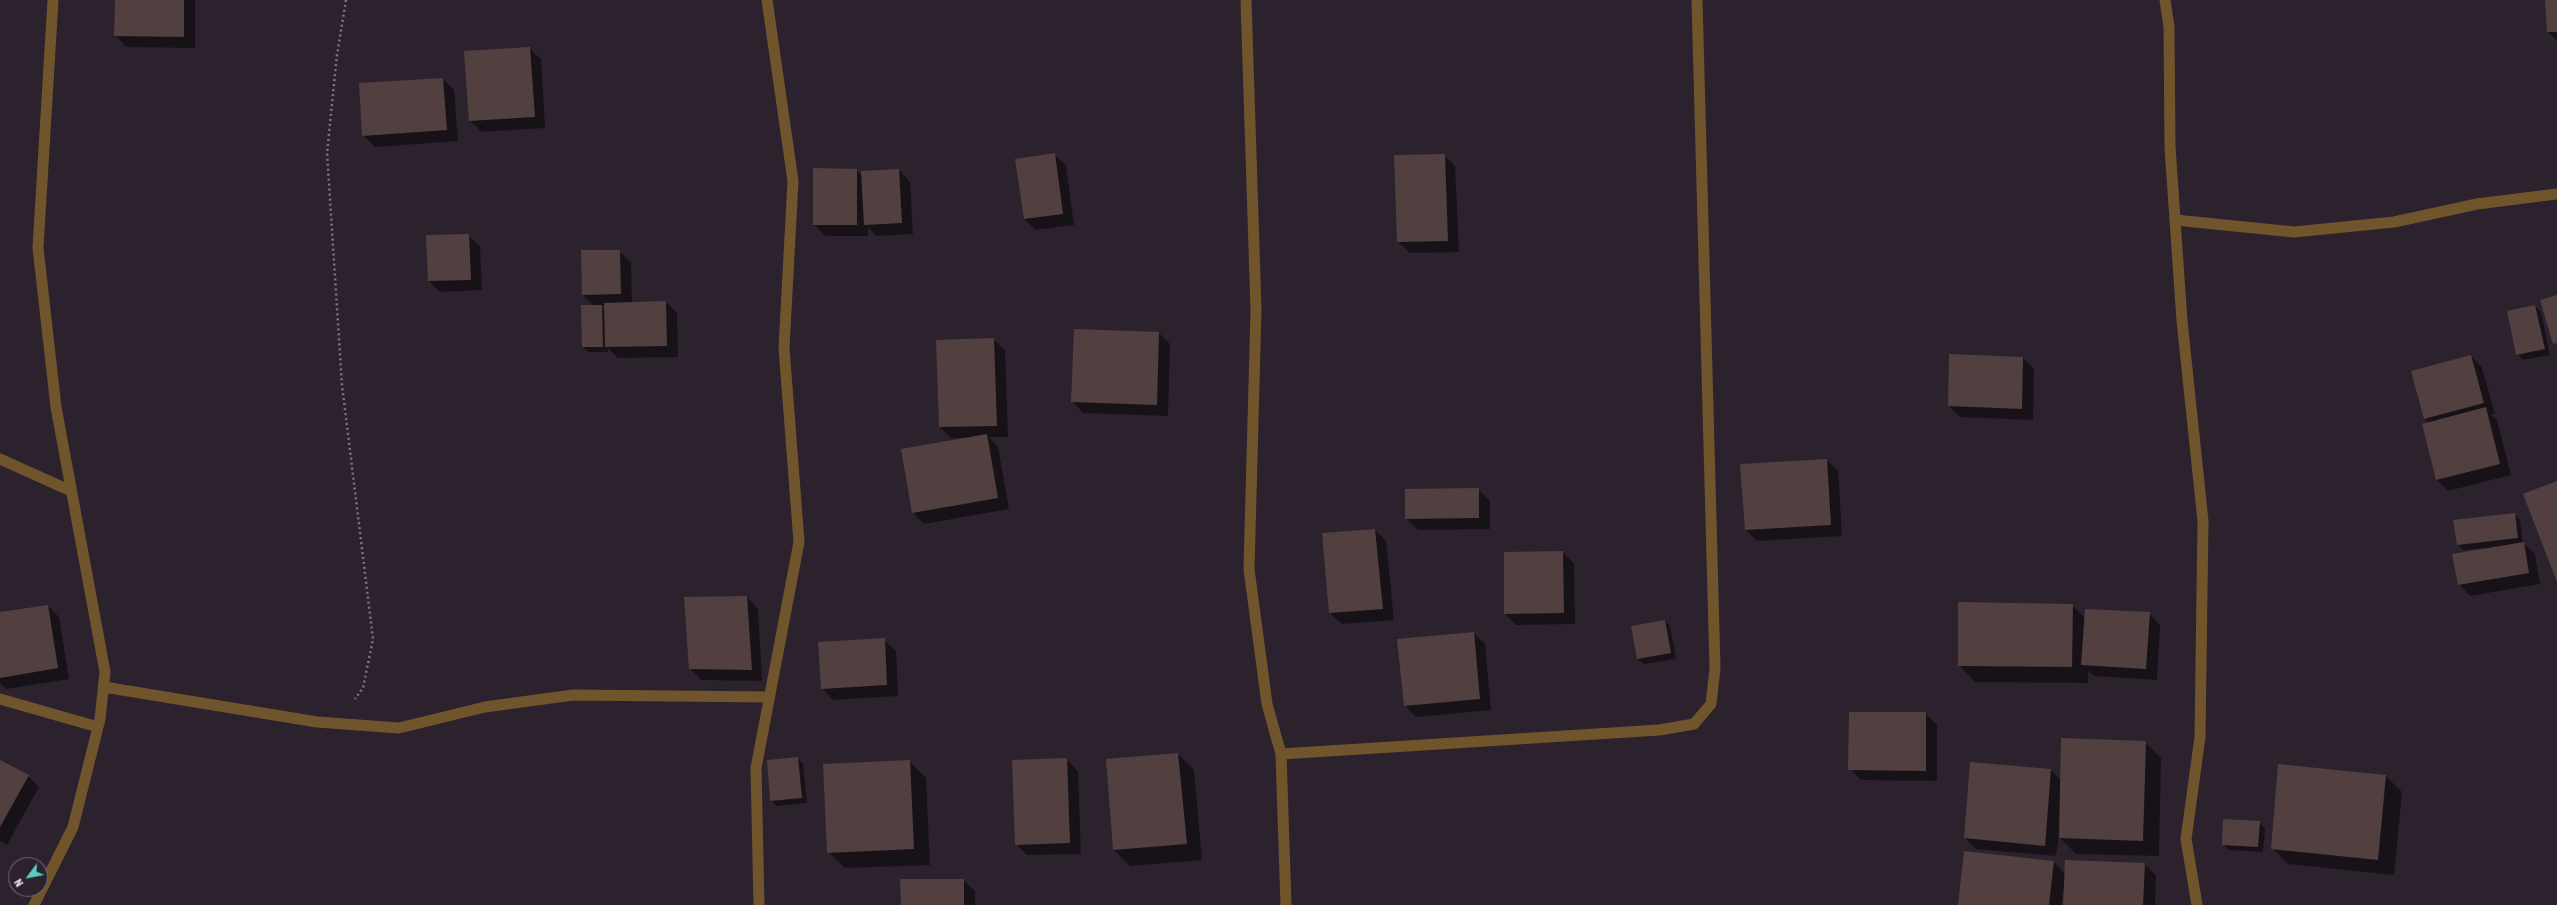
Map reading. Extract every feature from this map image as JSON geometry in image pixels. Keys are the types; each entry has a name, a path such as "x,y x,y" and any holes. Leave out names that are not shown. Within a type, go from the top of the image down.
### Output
{"street":[{"path":"34,905 73,827 98,727 105,672 56,406 38,248 53,0"},
{"path":"759,905 756,768 799,542 784,348 793,181 766,0"},
{"path":"1246,0 1256,310 1249,568 1267,704 1281,754 1286,905"},
{"path":"1281,754 1659,730 1694,724 1711,704 1716,668 1697,0"},
{"path":"2165,0 2169,27 2170,147 2182,321 2203,521 2200,737 2186,839 2196,905"},
{"path":"2175,220 2294,232 2394,222 2477,204 2557,194"},
{"path":"0,459 71,491"},
{"path":"104,686 337,724 399,728 485,707 573,695 769,697"},
{"path":"0,700 98,727"}],"path":[{"path":"337,724 364,688 373,639 342,385 327,153 337,55 346,0"}],"building":[{"path":"115,0 184,0 184,37 114,36"},
{"path":"2545,0 2557,0 2557,32 2547,32"},
{"path":"530,47 535,117 469,121 464,51"},
{"path":"443,78 447,130 362,136 359,83"},
{"path":"1055,153 1063,214 1024,219 1015,159"},
{"path":"1445,154 1448,241 1397,242 1394,155"},
{"path":"813,168 857,169 857,225 813,225"},
{"path":"899,169 902,223 864,225 861,171"},
{"path":"469,234 471,280 428,281 426,235"},
{"path":"581,250 620,250 621,294 582,295"},
{"path":"2557,295 2557,343 2553,344 2540,300"},
{"path":"666,301 667,346 605,347 604,303"},
{"path":"581,305 602,305 603,347 582,347"},
{"path":"2535,305 2545,349 2516,355 2507,311"},
{"path":"1074,329 1159,332 1157,405 1071,402"},
{"path":"994,338 997,426 939,427 936,340"},
{"path":"1949,354 2023,357 2022,409 1948,406"},
{"path":"2471,355 2484,403 2424,419 2411,371"},
{"path":"2486,407 2500,464 2436,480 2422,424"},
{"path":"987,434 998,498 912,513 901,449"},
{"path":"1827,459 1831,525 1745,530 1740,464"},
{"path":"2557,481 2557,582 2523,494"},
{"path":"1479,488 1479,518 1405,519 1405,489"},
{"path":"2515,513 2518,538 2457,545 2453,520"},
{"path":"1375,529 1383,609 1329,613 1322,533"},
{"path":"2524,542 2529,573 2458,585 2452,554"},
{"path":"1563,551 1564,613 1504,614 1504,552"},
{"path":"747,596 752,670 689,669 684,597"},
{"path":"1958,602 2073,604 2072,667 1958,666"},
{"path":"48,605 58,668 0,678 0,612"},
{"path":"2085,609 2150,612 2146,669 2081,665"},
{"path":"1665,620 1671,653 1637,659 1631,626"},
{"path":"1474,632 1480,699 1404,706 1397,639"},
{"path":"885,638 887,685 821,689 818,642"},
{"path":"1849,712 1926,712 1926,771 1848,770"},
{"path":"2061,738 2146,741 2143,841 2059,838"},
{"path":"1178,753 1187,844 1113,850 1106,759"},
{"path":"798,757 802,798 770,801 767,760"},
{"path":"1067,758 1070,843 1015,845 1012,760"},
{"path":"0,760 29,775 0,827"},
{"path":"910,760 914,849 827,853 823,764"},
{"path":"1970,762 2051,769 2045,846 1964,838"},
{"path":"2278,764 2386,775 2378,860 2271,849"},
{"path":"2223,819 2260,821 2258,847 2222,845"},
{"path":"1964,851 2054,861 2049,905 1958,905"},
{"path":"2065,860 2145,863 2143,905 2063,905"},
{"path":"900,879 964,879 964,905 901,905"}]}
